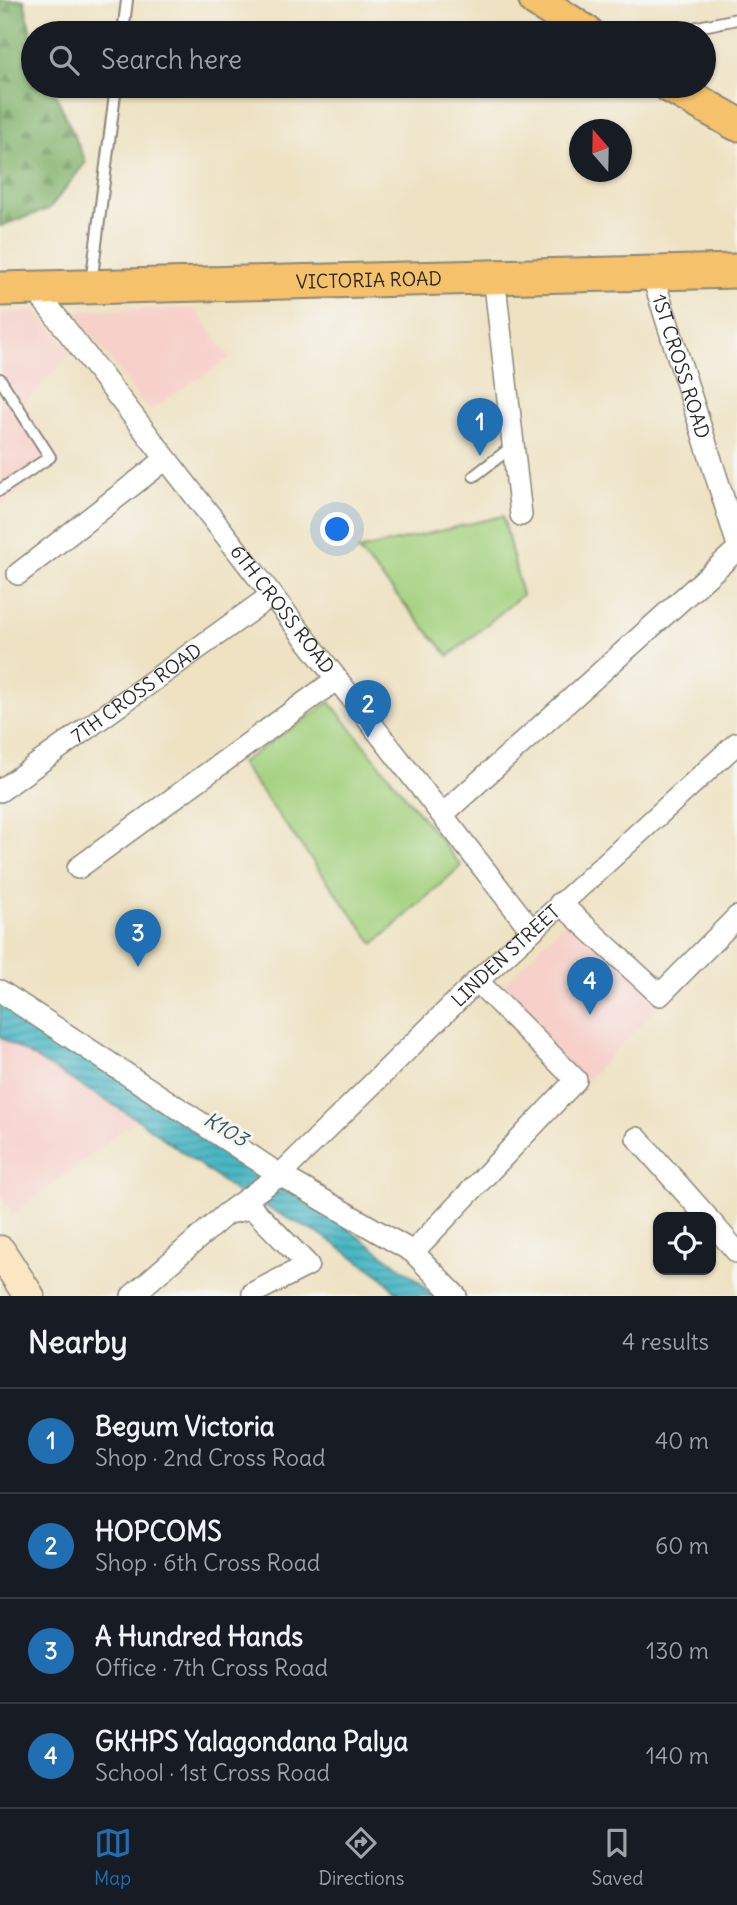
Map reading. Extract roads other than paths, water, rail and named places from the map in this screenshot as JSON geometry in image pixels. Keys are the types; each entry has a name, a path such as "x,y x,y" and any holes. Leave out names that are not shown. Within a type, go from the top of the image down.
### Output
{"main road":[{"path":"536,0 568,21"},
{"path":"691,98 737,124"},
{"name":"VICTORIA ROAD","path":"0,289 737,271"}],"street":[{"name":"1ST CROSS ROAD","path":"651,271 737,542"},
{"path":"494,275 521,515"},
{"name":"6TH CROSS ROAD","path":"34,288 532,931"},
{"path":"18,573 166,459"},
{"path":"442,815 737,550"},
{"name":"7TH CROSS ROAD","path":"3,782 272,594"},
{"path":"78,869 337,679"},
{"name":"LINDEN STREET","path":"229,1212 280,1175 477,981 737,743"},
{"path":"560,903 660,995 737,917"},
{"path":"413,1252 576,1080 477,981"},
{"path":"0,991 280,1175 413,1252 456,1296"},
{"path":"637,1138 703,1212"},
{"path":"132,1296 229,1212 251,1208 308,1265 253,1293"},
{"path":"716,1228 737,1252"},
{"path":"0,1251 29,1296"}],"lane":[{"path":"124,21 127,0"},
{"path":"716,23 737,19"},
{"path":"90,287 114,98"},
{"path":"0,379 50,457 0,491"},
{"path":"474,476 513,446"}],"water":[{"path":"0,1000 263,1166 416,1279 433,1296 400,1296 381,1276 323,1236 235,1191 137,1119 0,1037"}],"place":[{"name":"Begum Victoria","path":"480,456"},
{"name":"HOPCOMS","path":"368,738"},
{"name":"A Hundred Hands","path":"138,967"},
{"name":"GKHPS Yalagondana Palya","path":"590,1015"}],"water label":[{"name":"K103","path":"226,1129"}]}
